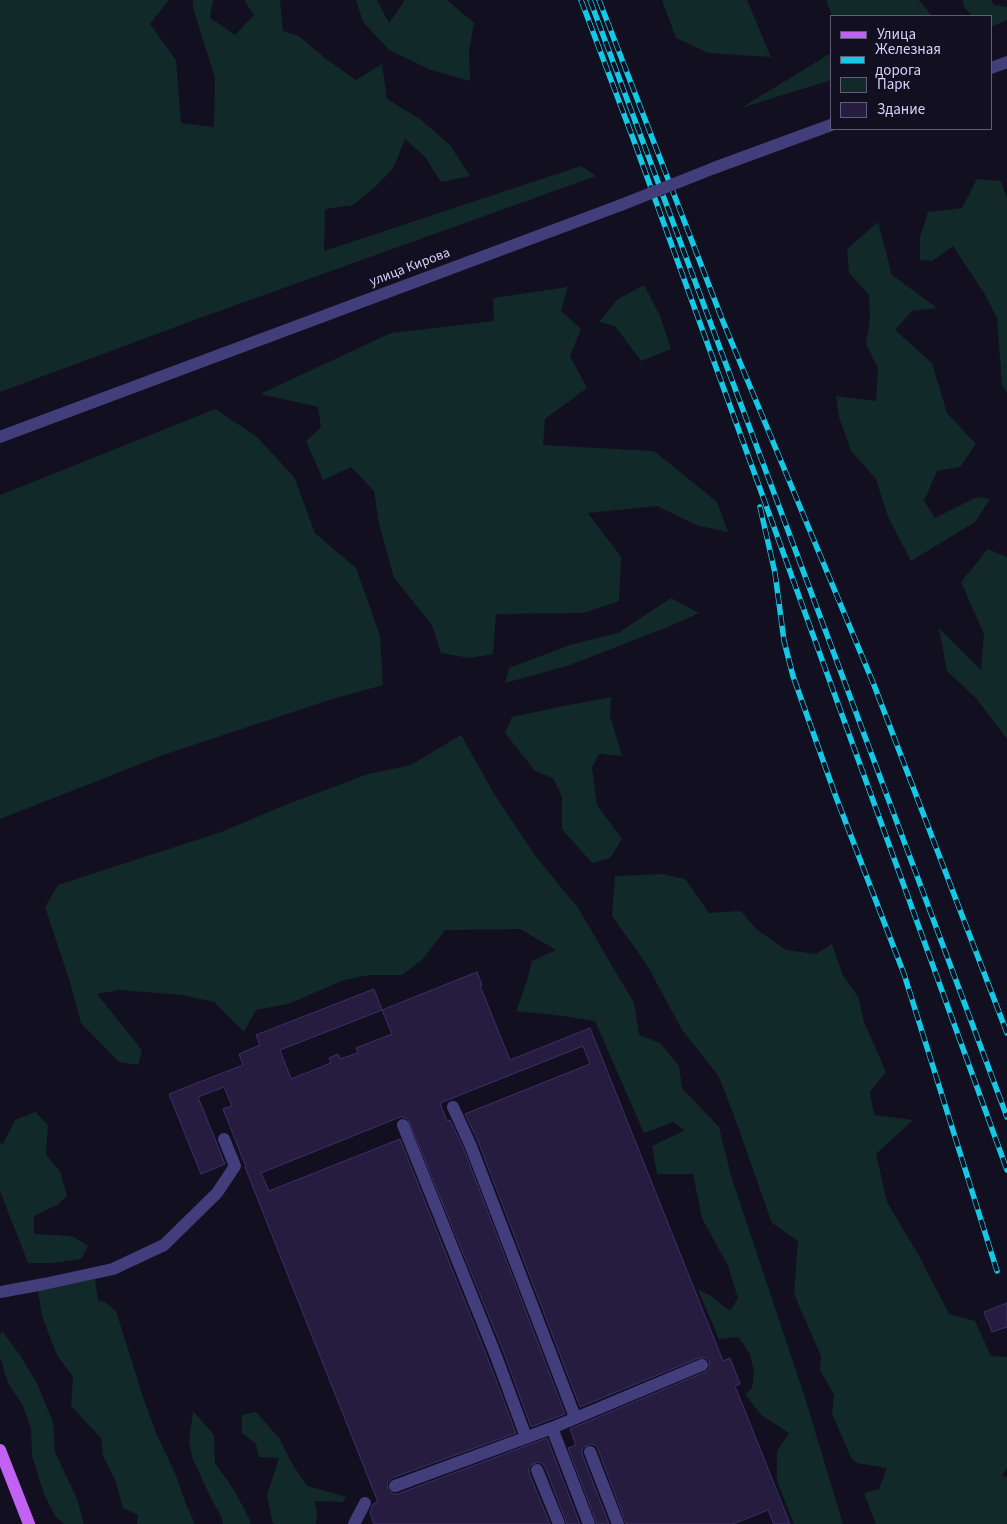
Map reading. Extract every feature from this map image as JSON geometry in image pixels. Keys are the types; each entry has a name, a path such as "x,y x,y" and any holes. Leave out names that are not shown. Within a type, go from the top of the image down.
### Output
{"main road":[{"path":"0,1450 28,1524"}],"street":[{"path":"992,68 1007,62"},
{"name":"улица Кирова","path":"0,437 621,205 714,168 830,126"},
{"path":"454,1107 575,1417"},
{"path":"403,1126 503,1374 526,1437"},
{"path":"0,1292 113,1269 164,1245 217,1193 235,1166 224,1139"},
{"path":"394,1486 552,1428 702,1365"},
{"path":"552,1428 589,1524"},
{"path":"590,1452 618,1524"},
{"path":"537,1470 559,1524"},
{"path":"354,1524 365,1502"}],"green space":[{"path":"0,0 169,0 150,24 176,60 181,123 214,127 215,78 193,8 193,0 213,0 210,18 235,35 254,15 244,0 280,0 283,31 299,36 325,58 356,80 382,64 387,99 420,119 450,145 470,176 441,182 425,157 405,139 393,169 376,186 353,205 325,209 324,251 581,166 596,176 0,392"},
{"path":"356,0 377,0 389,23 405,0 448,1 474,23 469,51 470,81 431,70 389,50 363,22"},
{"path":"662,0 747,0 771,57 708,53 676,38"},
{"path":"826,0 919,0 931,15 832,15"},
{"path":"962,0 991,0 994,5 1007,7 1007,20 992,27 992,15 971,15 965,8"},
{"path":"830,54 830,80 741,108"},
{"path":"977,179 1001,181 1007,199 1007,393 1002,384 997,318 984,293 953,246 932,261 920,260 920,237 928,212 962,208"},
{"path":"878,222 892,275 937,308 912,311 895,330 932,363 947,413 976,444 960,467 937,471 924,501 935,518 977,497 990,499 975,522 911,561 888,517 876,479 851,451 839,417 836,396 876,401 878,368 866,344 870,318 869,295 849,273 847,249"},
{"path":"644,285 660,316 671,349 641,361 615,326 599,322 618,299"},
{"path":"568,287 561,311 581,329 570,356 587,388 545,419 543,445 654,451 717,502 728,532 696,525 657,506 588,513 621,557 619,601 583,613 496,614 493,654 470,658 441,653 432,625 394,578 379,524 374,491 351,467 323,480 306,441 321,427 318,407 260,394 391,333 494,321 493,298"},
{"path":"215,409 256,436 294,477 315,533 356,568 380,636 383,685 326,701 163,755 0,819 0,495"},
{"path":"988,549 1007,557 1007,739 976,698 947,671 939,628 981,670 984,634 961,582"},
{"path":"671,598 699,613 567,666 505,683 509,668 570,645 618,633"},
{"path":"611,697 610,716 622,756 599,754 592,767 597,805 622,839 610,858 592,863 562,829 562,797 553,778 535,771 505,733 512,717"},
{"path":"461,735 496,797 534,854 578,908 634,1003 639,1035 660,1043 679,1066 682,1088 719,1127 731,1176 806,1401 843,1524 794,1524 777,1481 777,1451 789,1433 761,1415 745,1394 752,1388 754,1372 750,1354 738,1337 719,1339 698,1290 710,1295 730,1311 738,1298 728,1266 702,1218 693,1174 657,1174 652,1146 685,1130 673,1122 644,1133 595,1021 516,1011 532,961 556,950 520,929 445,930 423,959 402,975 370,975 344,980 288,1004 256,1010 244,1032 214,1002 182,995 119,990 97,994 142,1050 138,1065 119,1062 81,1023 69,979 45,907 58,885 221,832 368,774 411,765"},
{"path":"663,874 685,879 709,913 741,911 756,929 786,950 816,954 832,944 843,976 858,996 864,1022 886,1072 870,1092 874,1115 913,1120 876,1154 887,1202 918,1254 949,1314 975,1321 991,1356 1007,1357 1007,1467 1002,1476 1007,1477 1007,1524 876,1524 864,1493 879,1489 887,1468 857,1463 851,1458 832,1413 834,1394 820,1371 821,1356 794,1294 798,1241 772,1223 718,1075 682,1030 647,965 612,916 615,876"},
{"path":"35,1112 48,1125 46,1155 60,1171 67,1196 57,1205 34,1216 34,1234 72,1236 88,1246 81,1259 54,1263 28,1263 0,1191 0,1141 2,1146 15,1120"},
{"path":"95,1279 98,1300 105,1302 116,1311 144,1400 195,1524 137,1524 138,1515 123,1508 116,1482 103,1456 101,1438 71,1406 73,1377 57,1355 42,1316 38,1291"},
{"path":"2,1331 20,1355 37,1383 53,1422 55,1452 77,1499 84,1524 64,1524 56,1517 44,1494 32,1456 31,1428 22,1404 8,1383 0,1357 0,1335"},
{"path":"193,1411 214,1435 215,1463 234,1490 251,1522 250,1524 223,1524 221,1516 193,1460 189,1442"},
{"path":"256,1412 280,1439 291,1462 307,1486 347,1497 342,1502 315,1501 316,1524 274,1524 272,1521 267,1495 279,1458 259,1457 256,1444 242,1433 242,1415"}],"building":[{"path":"477,972 482,985 480,986 510,1060 590,1028 723,1361 730,1358 740,1384 735,1386 790,1524 774,1524 768,1510 733,1524 626,1524 598,1449 595,1445 591,1444 584,1447 582,1454 609,1524 597,1524 568,1448 576,1445 570,1429 705,1372 709,1369 710,1362 706,1358 699,1358 580,1407 478,1141 465,1114 590,1064 583,1046 440,1103 447,1121 450,1120 463,1147 565,1414 531,1427 504,1353 408,1119 400,1117 261,1173 269,1191 400,1139 516,1433 392,1478 387,1484 388,1489 393,1494 398,1494 547,1438 580,1524 567,1524 545,1467 542,1463 538,1462 531,1465 529,1473 550,1524 374,1524 370,1512 373,1504 378,1502 223,1109 232,1106 224,1087 198,1097 225,1164 201,1174 169,1094 243,1065 239,1054 260,1045 256,1035 374,989 382,1010","holes":["382,1010 392,1034 356,1048 358,1053 340,1059 338,1054 329,1058 331,1063 291,1079 280,1050"]},
{"path":"1007,1303 1007,1327 992,1332 984,1312"}],"railway":[{"path":"581,0 634,141 1007,1170"},
{"path":"590,0 1007,1117"},
{"path":"599,0 722,319 874,685 1007,1033"},
{"path":"760,507 775,573 784,641 793,676 836,797 904,974 997,1271"}]}
